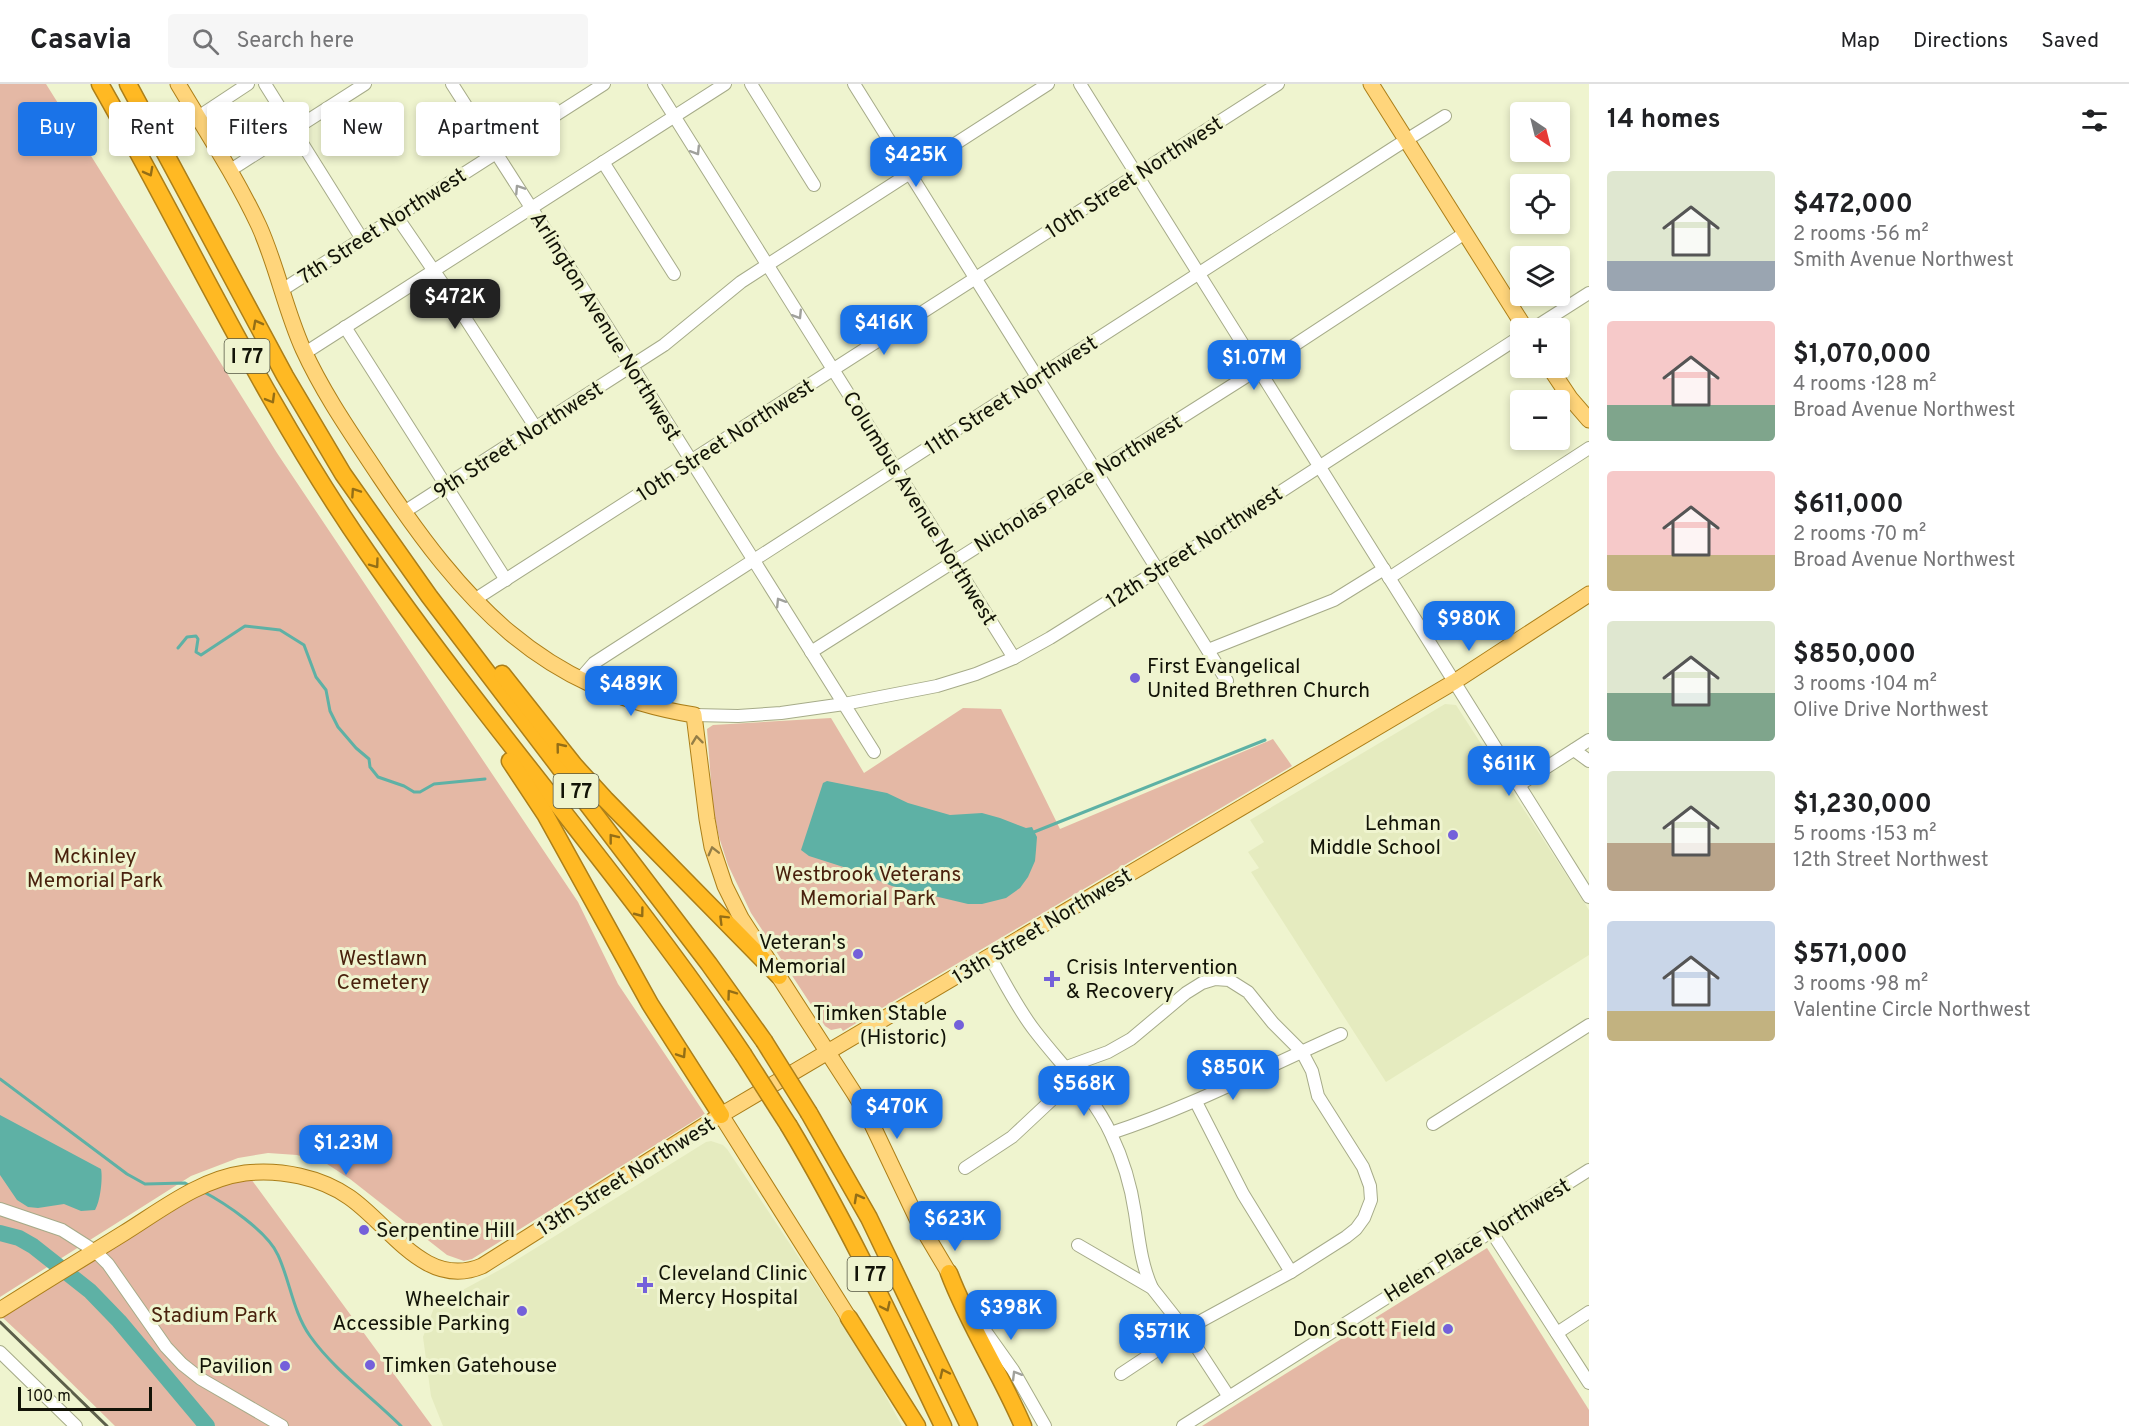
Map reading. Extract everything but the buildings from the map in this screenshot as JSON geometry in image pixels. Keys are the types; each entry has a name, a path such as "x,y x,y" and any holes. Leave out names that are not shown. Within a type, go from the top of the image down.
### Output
{"highway":[{"name":"I 77","path":"100,84 283,420 345,520 413,616 688,976 743,1054 789,1126 870,1272 943,1426"},
{"name":"I 77","path":"128,84 138,102"},
{"path":"138,84 142,102"},
{"name":"I 77","path":"167,156 285,376 343,474 388,540 709,964 764,1041 809,1113 869,1218 969,1426"},
{"path":"388,540 443,600 525,704 605,799 779,976"},
{"path":"413,616 433,658 533,794 644,994 721,1115"},
{"path":"949,1273 958,1299 994,1365 1023,1426"},
{"path":"849,1318 917,1426"}],"main road":[{"path":"178,84 260,228 291,322 305,353 342,420 404,513 446,569 474,600 518,640 561,670 616,694 652,706 694,715 707,819 717,867 741,918 869,1118 918,1221 949,1273"},
{"path":"1371,84 1520,318"},
{"path":"1557,378 1589,420"},
{"name":"13th Street Northwest","path":"90,1254 176,1200 211,1182 257,1172 285,1173 310,1179 335,1189 351,1198 428,1264 447,1271 463,1271 487,1264 721,1115 1454,682 1589,594"},
{"path":"721,1115 849,1318"},
{"path":"0,1310 90,1254"}],"street":[{"path":"198,117 248,84"},
{"path":"264,84 276,102"},
{"path":"309,120 365,84"},
{"name":"Arlington Avenue Northwest","path":"452,84 463,102"},
{"name":"7th Street Northwest","path":"560,112 604,84"},
{"name":"Columbus Avenue Northwest","path":"654,84 1014,658"},
{"path":"305,353 725,84"},
{"path":"751,84 814,184"},
{"path":"854,84 1227,681"},
{"name":"9th Street Northwest","path":"404,513 633,367 664,345 741,282 1048,84"},
{"path":"1080,84 1589,897"},
{"name":"10th Street Northwest","path":"474,600 1278,84"},
{"name":"11th Street Northwest","path":"580,679 594,663 1445,116"},
{"path":"309,154 362,239"},
{"path":"229,171 253,156"},
{"name":"7th Street Northwest","path":"282,290 491,156"},
{"name":"Arlington Avenue Northwest","path":"498,156 874,752"},
{"path":"603,162 674,274"},
{"path":"397,217 536,428"},
{"name":"Nicholas Place Northwest","path":"811,652 1258,369 1465,233"},
{"path":"1549,318 1589,293"},
{"path":"345,327 506,580"},
{"name":"12th Street Northwest","path":"694,715 738,716 782,713 843,704 937,686 1014,658 1158,571 1510,343"},
{"path":"1208,650 1334,600 1386,574 1589,448"},
{"path":"1520,785 1589,740"},
{"path":"1574,750 1589,761"},
{"path":"990,957 1031,1026 1099,1112 1111,1133 1127,1177 1141,1258 1152,1288 1186,1331 1229,1397"},
{"path":"1064,1068 1125,1043 1195,987 1215,979 1229,980 1243,987 1273,1023 1302,1052 1312,1071 1318,1096 1363,1167 1370,1186 1371,1200 1364,1218 1356,1229 1291,1272 1186,1331 1121,1374"},
{"path":"1433,1124 1589,1025"},
{"path":"1111,1133 1155,1119 1196,1102 1341,1034"},
{"path":"965,1168 1012,1137 1074,1079"},
{"path":"1196,1102 1243,1194 1291,1272"},
{"name":"Helen Place Northwest","path":"1183,1426 1589,1170"},
{"path":"0,1209 62,1230 112,1269 160,1338 182,1364 201,1379 282,1426"},
{"path":"1491,1231 1589,1383"},
{"path":"1078,1245 1152,1288"},
{"path":"949,1273 981,1326 1013,1370 1045,1426"},
{"path":"1557,1333 1589,1312"},
{"path":"0,1352 76,1426"}],"shaded area":[{"path":"1445,704 1456,705 1589,910 1589,955 1386,1082 1251,872 1259,868 1248,852 1264,842 1250,820"},
{"name":"Cleveland Clinic Mercy Hospital","path":"711,1141 727,1149 872,1371 902,1426 443,1426 431,1396 423,1337 435,1305 505,1267"}],"green space":[{"name":"Westlawn Cemetery","path":"0,84 46,84 57,102 18,102 18,156 91,156 277,453 578,902 618,984 705,1114 472,1259 464,1261 447,1255 350,1179 327,1164 297,1155 268,1153 238,1158 191,1176 0,1297"},
{"name":"Westbrook Veterans Memorial Park","path":"963,708 1001,709 1060,829 1273,739 1292,766 843,1031 841,1028 831,1030 825,1026 751,913 728,865 713,808 707,729 713,725 831,718 864,773"},
{"name":"Stadium Park","path":"251,1179 432,1426 115,1426 2,1317 217,1184"},
{"name":"Don Scott Field","path":"1487,1248 1589,1410 1589,1426 1202,1426"}],"water":[{"path":"827,781 887,793 908,803 950,815 982,813 1026,828 1032,827 1037,837 1035,861 1020,888 1006,898 982,904 968,904 892,886 856,871 809,856 801,850 823,783"},
{"path":"0,1115 101,1169 101,1190 95,1210 81,1211 64,1204 38,1208 28,1207 17,1200 0,1175"}],"waterway":[{"path":"178,648 187,637 196,636 198,639 196,652 201,655 245,626 280,630 304,645 316,677 326,690 330,711 338,727 369,759 370,767 378,777 414,792 420,792 434,784 485,779"},
{"path":"1034,832 1265,740"},
{"path":"0,1079 127,1174 145,1184 185,1183 190,1186"},
{"path":"202,1191 255,1227 273,1246 304,1327 310,1336 341,1372 401,1426"},
{"path":"0,1233 19,1238 33,1246 90,1291 119,1321 207,1426"}],"railway":[{"path":"0,1322 107,1426"}],"place":[{"name":"First Evangelical United Brethren Church","path":"1135,678"},
{"name":"Lehman Middle School","path":"1453,835"},
{"name":"Veteran's Memorial","path":"858,954"},
{"name":"Crisis Intervention & Recovery","path":"1052,979"},
{"name":"Timken Stable (Historic)","path":"959,1025"},
{"name":"Serpentine Hill","path":"364,1230"},
{"name":"Cleveland Clinic Mercy Hospital","path":"645,1285"},
{"name":"Wheelchair Accessible Parking","path":"522,1311"},
{"name":"Don Scott Field","path":"1448,1329"},
{"name":"Timken Gatehouse","path":"370,1365"},
{"name":"Pavilion","path":"285,1366"}],"park label":[{"name":"Mckinley Memorial Park","path":"95,868"}]}
